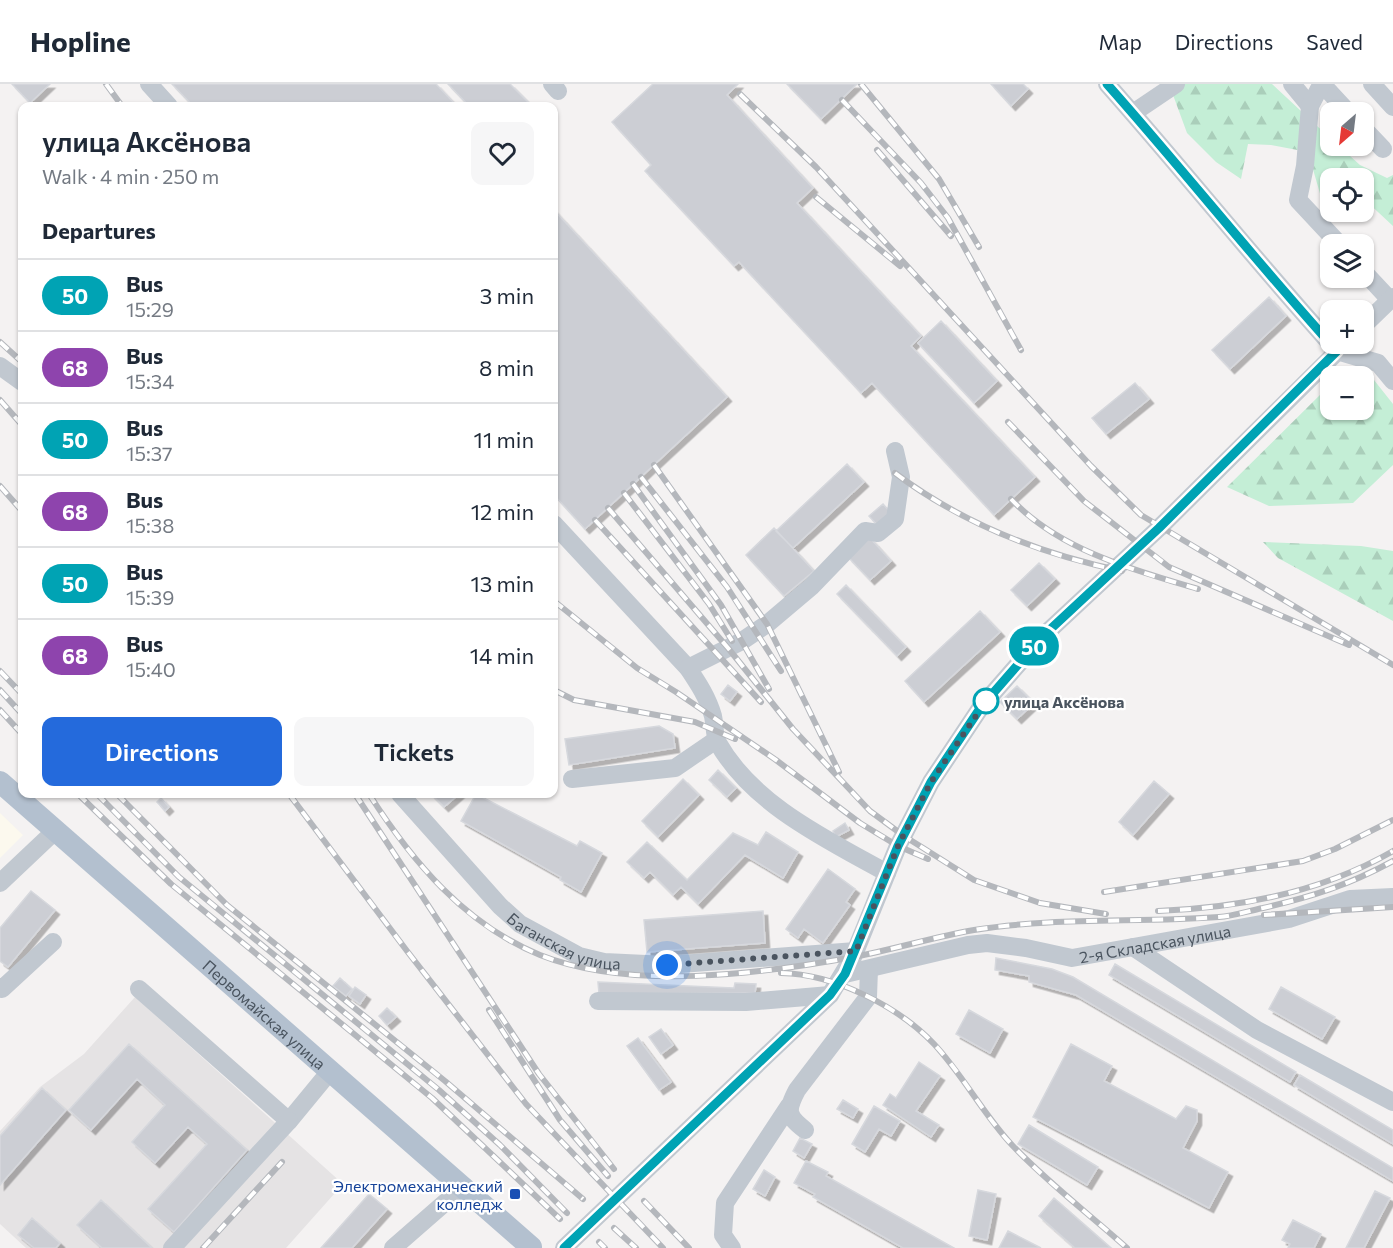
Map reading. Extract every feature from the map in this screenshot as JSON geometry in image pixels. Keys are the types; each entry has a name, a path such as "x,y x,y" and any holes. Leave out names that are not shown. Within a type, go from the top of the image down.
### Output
{"main road":[{"name":"Первомайская улица","path":"0,782 18,797"},
{"name":"Первомайская улица","path":"19,798 531,1246"}],"street":[{"path":"149,84 165,102"},
{"path":"1107,84 1255,261 1320,326"},
{"path":"1133,113 1176,84"},
{"path":"1292,84 1310,106"},
{"path":"1372,84 1393,107"},
{"path":"1330,234 1298,200 1305,166 1310,106 1322,85 1338,102"},
{"path":"1374,140 1383,149"},
{"path":"1374,282 1391,299 1374,316"},
{"path":"564,1248 830,995 845,974 856,951 887,873 931,782 981,707 1042,637 1159,528 1334,354"},
{"path":"1357,354 1378,363 1393,381"},
{"path":"0,366 18,379"},
{"path":"688,668 756,632 812,586 865,531 878,533 895,519 902,477 895,451"},
{"path":"558,528 688,668 705,693 713,717 716,740 732,765 760,792 834,843 887,873"},
{"path":"572,779 675,768 716,740"},
{"name":"Баганская улица","path":"404,798 500,906 520,924 579,956 615,963 667,965 856,951"},
{"path":"0,883 56,830"},
{"name":"2-я Складская улица","path":"845,974 968,945 987,943 1026,948 1072,958 1289,919 1350,899 1393,897"},
{"path":"0,987 2,989 53,942"},
{"path":"1133,947 1257,1030 1393,1101"},
{"path":"732,1248 723,1235 725,1203 789,1106 796,1090 868,998 869,969"},
{"path":"139,989 289,1121"},
{"path":"598,1000 746,1002 830,995"},
{"path":"172,1248 289,1121 331,1070"},
{"path":"789,1106 792,1120 805,1130"},
{"path":"393,1248 464,1186"}],"shaded area":[{"path":"0,813 23,835 0,858"},
{"path":"135,997 343,1184 286,1248 26,1248 0,1224 0,1131 40,1087 84,1054"}],"green space":[{"path":"1169,84 1272,84 1320,129 1320,156 1350,156 1366,168 1320,168 1320,194 1308,152 1271,145 1248,144 1241,179 1216,162 1187,133"},
{"path":"1374,172 1387,178 1393,175 1393,226 1374,208"},
{"path":"1374,380 1393,404 1393,465 1353,503 1269,506 1227,487 1320,395 1320,420 1374,420"},
{"path":"1263,542 1361,546 1393,551 1393,621 1278,558"}],"building":[{"path":"12,84 50,84 31,102"},
{"path":"172,84 436,84 453,102 189,102"},
{"path":"448,84 510,84 528,102 465,102"},
{"path":"653,84 738,84 727,95 813,188 797,203 921,336 911,346 1035,477 994,515 872,383 861,393 739,262 734,266 645,171 651,165 612,122"},
{"path":"787,84 857,84 821,119"},
{"path":"991,84 1023,84 1028,89 1011,106"},
{"path":"558,214 727,397 585,529 558,499"},
{"path":"1269,297 1286,316 1230,369 1212,350"},
{"path":"941,321 997,381 974,403 918,343"},
{"path":"1135,383 1149,399 1106,434 1092,418"},
{"path":"847,464 864,482 793,548 776,531"},
{"path":"883,504 892,514 878,526 869,516"},
{"path":"774,528 814,571 784,596 746,555"},
{"path":"870,538 891,561 870,580 848,557"},
{"path":"1039,563 1055,579 1027,606 1011,590"},
{"path":"846,585 906,647 897,656 837,594"},
{"path":"980,611 1000,632 924,702 905,681"},
{"path":"728,685 737,692 730,701 721,694"},
{"path":"1017,686 1034,703 1017,719 1000,702"},
{"path":"659,726 673,734 675,748 569,765 565,739"},
{"path":"718,770 736,788 727,797 709,780"},
{"path":"683,779 699,795 658,837 642,821"},
{"path":"1154,781 1169,794 1133,835 1119,822"},
{"path":"161,798 169,807 165,811 157,802"},
{"path":"435,798 454,798 444,807"},
{"path":"474,798 484,798 577,846 580,841 602,853 581,892 560,880 561,877 461,821"},
{"path":"845,823 849,830 836,837 833,831"},
{"path":"766,832 798,852 783,878 745,855 698,904 681,887 673,895 650,872 644,878 627,862 647,842 687,880 733,833 758,845"},
{"path":"828,869 855,889 846,902 850,905 823,943 804,929 798,938 786,929"},
{"path":"31,891 55,910 8,967 0,961 0,928"},
{"path":"763,911 765,943 647,952 644,920"},
{"path":"996,958 1052,969 1073,977 1393,1168 1393,1181 1076,995 1029,982 1029,976 995,970"},
{"path":"1115,964 1296,1072 1290,1082 1109,975"},
{"path":"340,978 352,989 346,996 333,986"},
{"path":"598,982 734,988 735,983 756,984 755,993 599,994"},
{"path":"355,987 366,995 360,1004 349,996"},
{"path":"1281,987 1335,1017 1322,1039 1269,1009"},
{"path":"387,1008 396,1017 387,1025 379,1016"},
{"path":"969,1010 1003,1029 990,1053 956,1034"},
{"path":"661,1029 673,1045 661,1054 649,1037"},
{"path":"638,1038 671,1082 659,1090 627,1046"},
{"path":"129,1044 247,1150 174,1232 148,1209 207,1144 188,1127 155,1163 132,1142 165,1105 137,1079 91,1130 69,1110"},
{"path":"1071,1044 1112,1066 1104,1081 1176,1119 1186,1106 1197,1110 1197,1121 1183,1148 1228,1172 1209,1208 1033,1117"},
{"path":"919,1062 940,1076 916,1111 939,1125 931,1137 883,1105 890,1094 896,1098"},
{"path":"1300,1075 1393,1130 1393,1144 1294,1085"},
{"path":"42,1088 66,1110 0,1185 0,1136"},
{"path":"843,1100 858,1109 853,1118 837,1109"},
{"path":"874,1106 900,1121 891,1136 879,1129 865,1152 852,1144"},
{"path":"1029,1125 1098,1167 1087,1185 1018,1144"},
{"path":"800,1138 812,1144 804,1158 793,1151"},
{"path":"806,1161 828,1172 826,1176 954,1248 903,1248 813,1197 815,1194 794,1183"},
{"path":"764,1170 775,1177 765,1196 753,1189"},
{"path":"978,1190 996,1194 987,1240 969,1236"},
{"path":"1375,1191 1390,1198 1364,1248 1346,1248"},
{"path":"369,1194 387,1209 352,1248 321,1248"},
{"path":"1054,1198 1111,1248 1075,1248 1039,1216"},
{"path":"101,1200 152,1248 102,1248 77,1225"},
{"path":"32,1218 60,1243 56,1248 34,1248 18,1235"},
{"path":"1293,1220 1321,1234 1314,1248 1288,1248 1290,1244 1282,1240"},
{"path":"1008,1231 1041,1248 999,1248"}],"railway":[{"path":"106,84 119,102"},
{"path":"861,84 939,179 979,247"},
{"path":"740,94 816,167 1091,466 1141,515 1393,665"},
{"path":"842,100 921,183 948,218 1021,350"},
{"path":"877,150 951,236"},
{"path":"816,197 900,266"},
{"path":"0,342 18,358"},
{"path":"0,400 18,420"},
{"path":"1008,422 1084,501 1169,567 1349,645"},
{"path":"654,465 767,624 839,772"},
{"path":"895,473 948,507 1003,535 1062,556 1122,571"},
{"path":"641,477 727,587 781,671"},
{"path":"633,484 721,605 769,689"},
{"path":"0,486 18,506"},
{"path":"624,493 709,604 732,641"},
{"path":"1011,499 1030,517 1074,545 1123,566 1198,589"},
{"path":"608,508 728,648 793,729 870,811 904,836 974,880 1040,903 1106,914"},
{"path":"595,520 761,702"},
{"path":"558,604 637,668 776,760 860,823 898,846 928,859"},
{"path":"0,671 18,690"},
{"path":"0,690 18,710"},
{"path":"558,692 574,700 695,722 735,739"},
{"path":"0,710 18,730"},
{"path":"82,798 171,884 432,1098 560,1219"},
{"path":"101,798 179,877 439,1090 500,1145 567,1213"},
{"path":"121,798 227,905 445,1081 583,1199"},
{"path":"292,798 526,1104 663,1248"},
{"path":"358,798 539,1074 614,1169"},
{"path":"372,798 422,866 442,888 487,926 540,955 576,966 614,973 655,976 696,976 778,969 854,957 959,933 1004,926 1235,915 1314,895 1345,884 1393,861"},
{"path":"1104,892 1303,861 1335,849 1393,820"},
{"path":"1158,911 1219,906 1279,895 1338,877 1393,851"},
{"path":"1264,915 1393,907"},
{"path":"781,973 822,979 843,986 884,1005 919,1030 944,1056 992,1120 1025,1159 1127,1248"},
{"path":"489,1010 560,1120 608,1176"},
{"path":"203,1248 282,1162"},
{"path":"644,1201 689,1248"},
{"path":"614,1228 636,1248"},
{"path":"599,1242 605,1248"}],"bus line":[{"name":"50","path":"564,1248 830,995 854,957 898,846 931,782 981,707 1042,637 1121,565 1337,351 1255,261 1165,149 1107,84"}],"place":[{"name":"улица Аксёнова","path":"986,701"},
{"name":"Электромеханический колледж","path":"515,1194"}],"route":[{"path":"667,965 818,952 856,951 898,846 931,782 986,701"}]}
